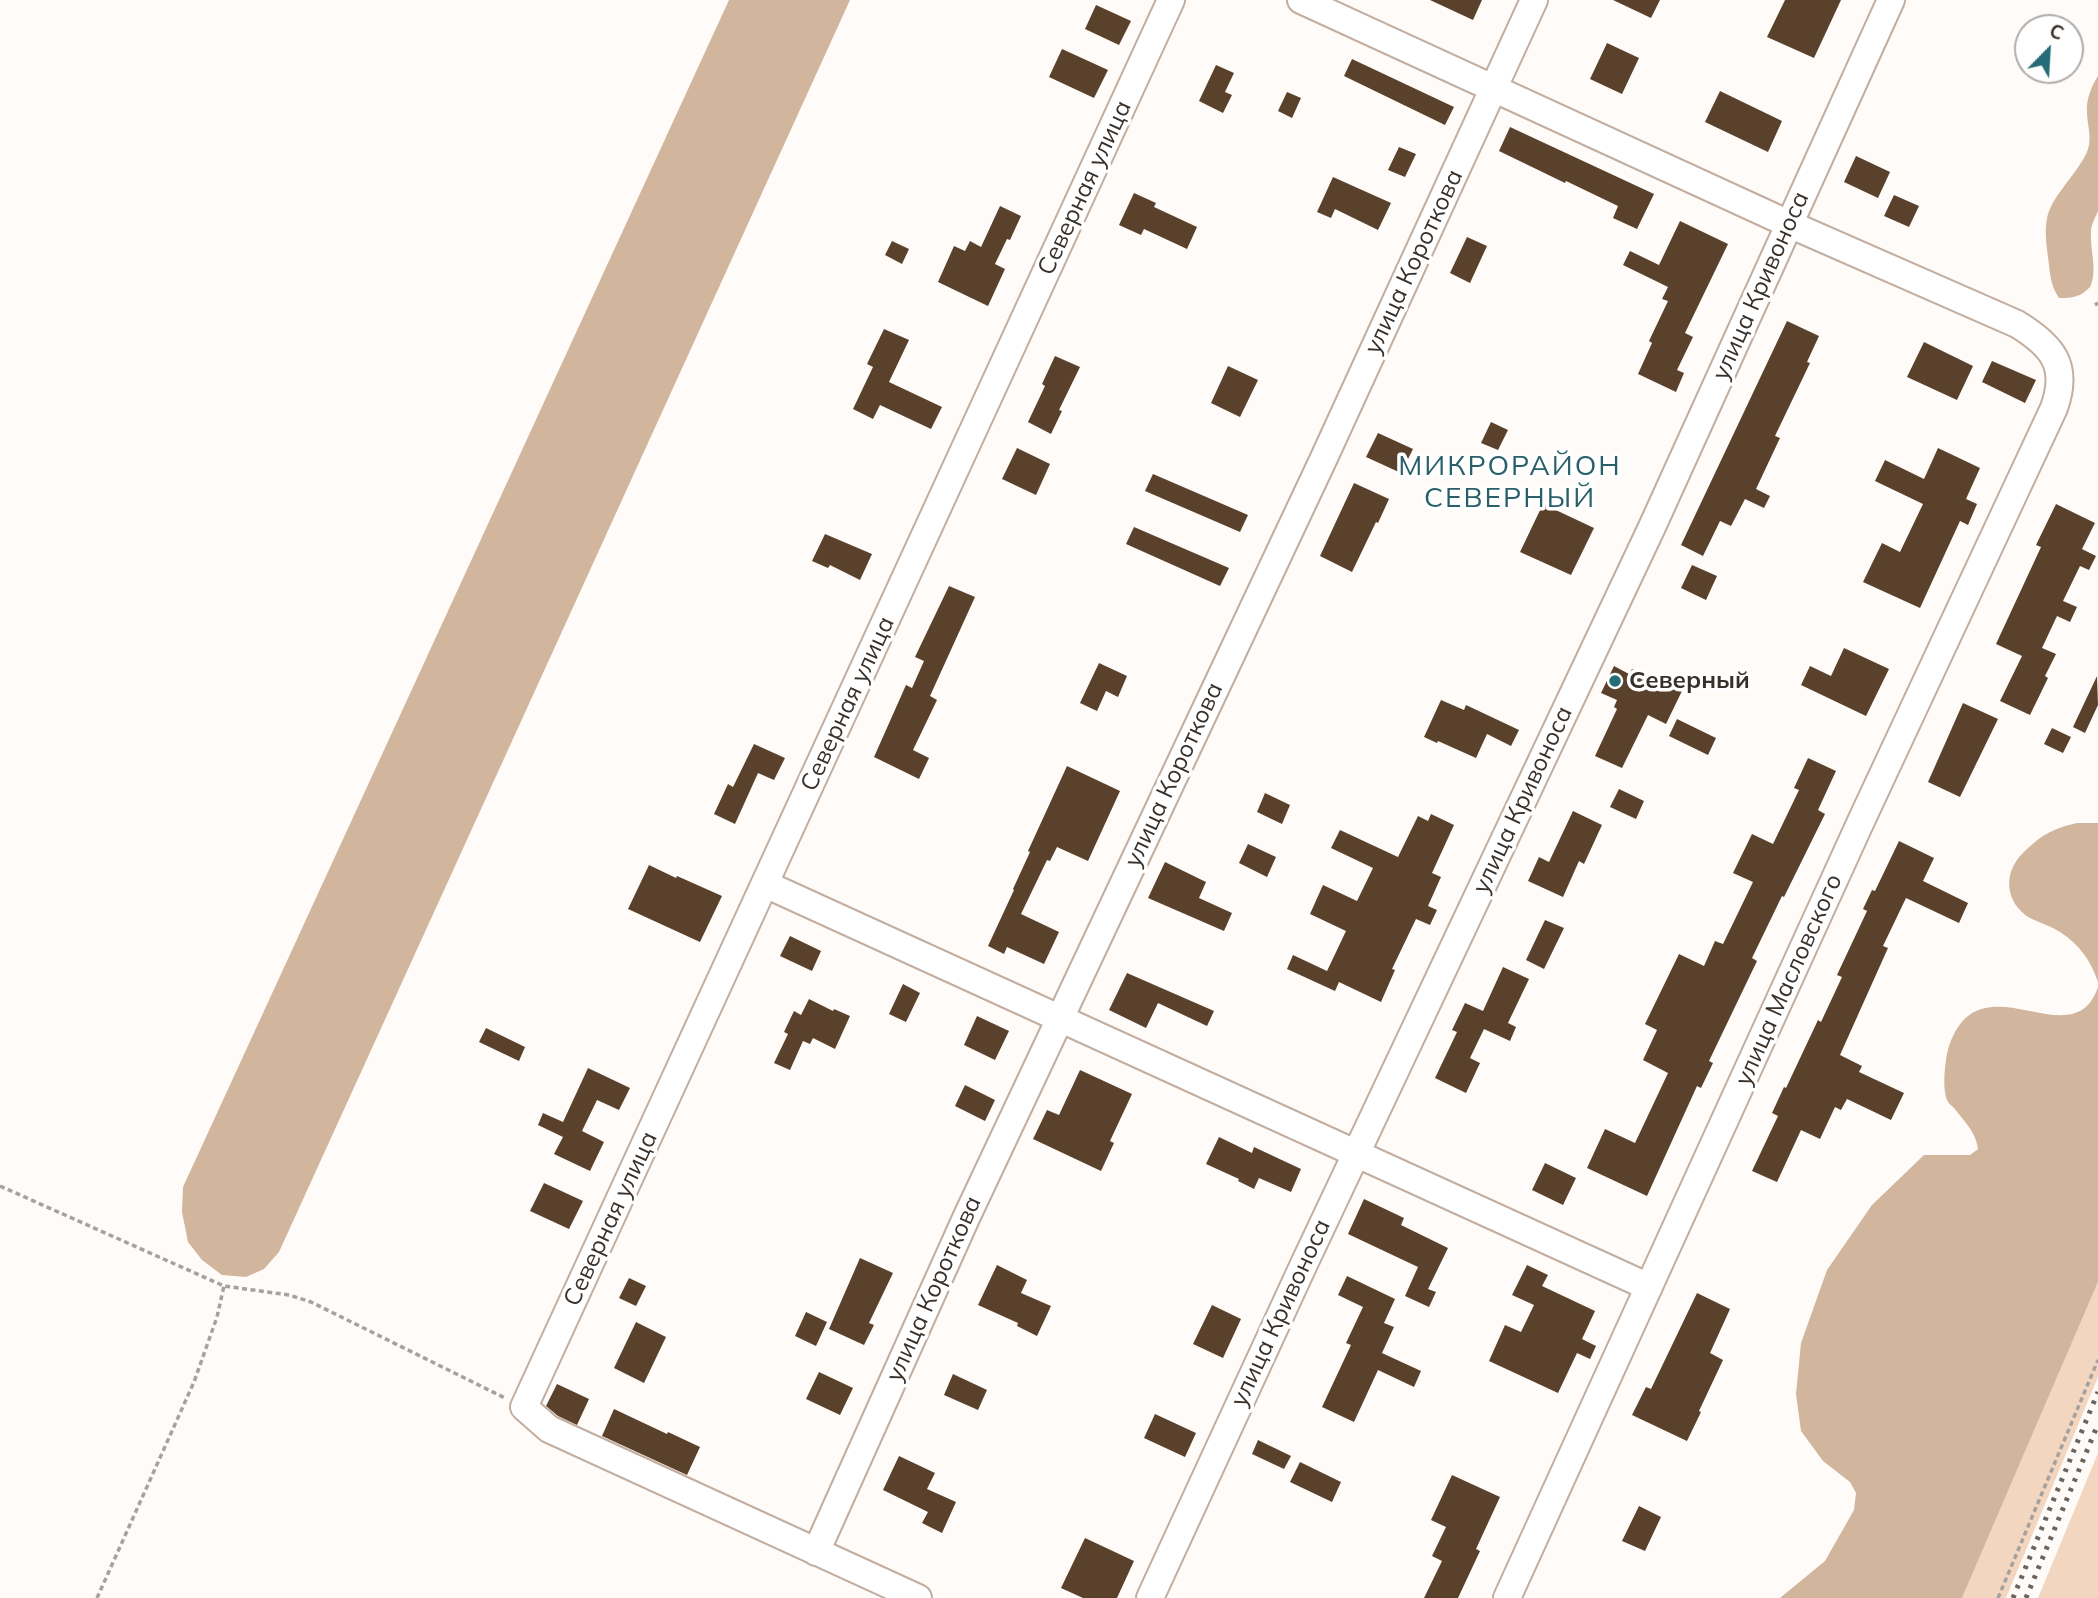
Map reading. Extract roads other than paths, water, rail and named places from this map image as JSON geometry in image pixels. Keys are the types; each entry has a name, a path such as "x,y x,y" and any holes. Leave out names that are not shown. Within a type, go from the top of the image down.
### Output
{"street":[{"name":"Северная улица","path":"817,1552 549,1429 524,1407 1171,0"},
{"path":"1301,0 1789,224"},
{"name":"улица Короткова","path":"817,1552 967,1216 1317,472 1534,0"},
{"name":"улица Кривоноса","path":"1150,1598 1356,1153 1652,527 1891,0"},
{"name":"улица Масловского","path":"1507,1598 1862,819 2054,408 2061,382 2056,361 2049,349 2017,324 1789,224"},
{"path":"765,884 1649,1287"},
{"path":"817,1552 918,1598"}],"railway":[{"path":"2013,1598 2098,1392"},
{"path":"2026,1598 2098,1424"}],"place":[{"name":"Северный","path":"1615,681"}],"district":[{"name":"МИКРОРАЙОН СЕВЕРНЫЙ","path":"1510,483"}]}
